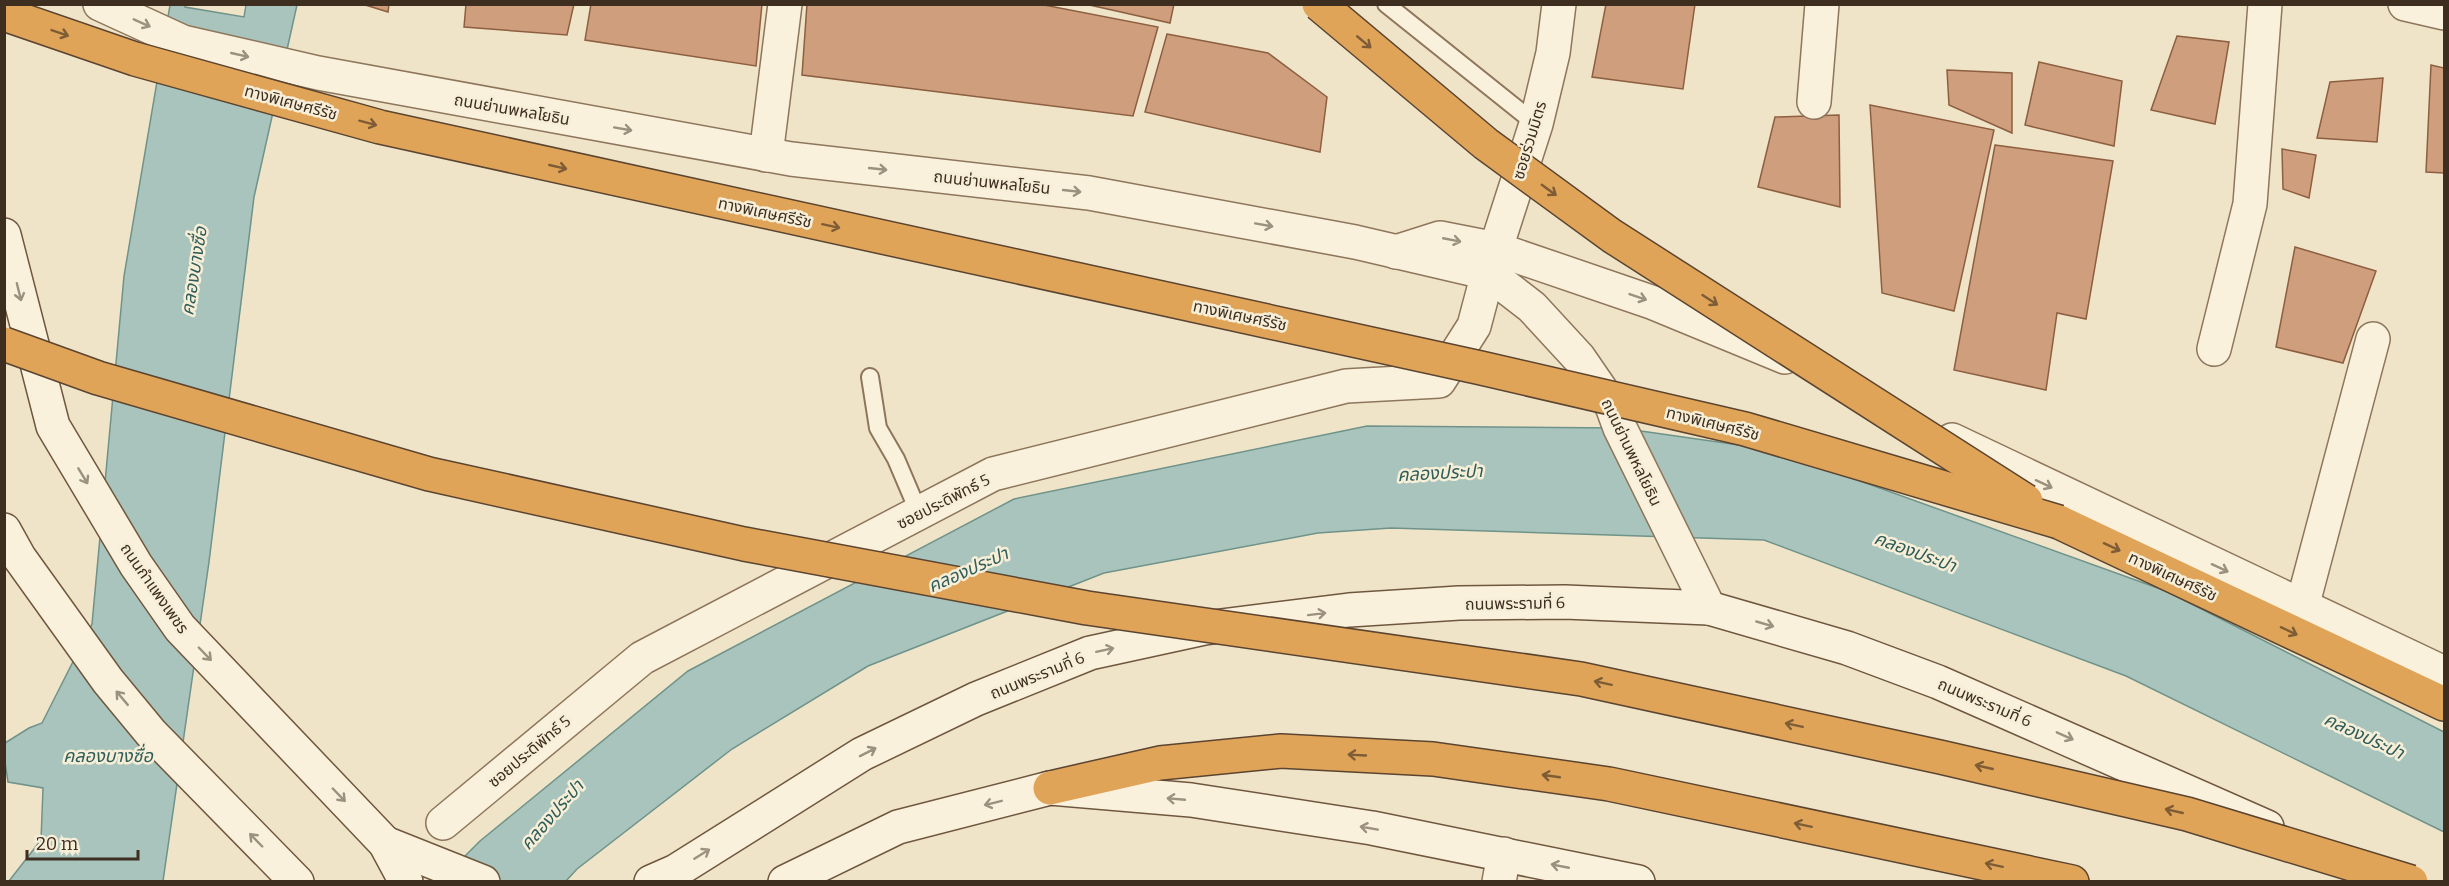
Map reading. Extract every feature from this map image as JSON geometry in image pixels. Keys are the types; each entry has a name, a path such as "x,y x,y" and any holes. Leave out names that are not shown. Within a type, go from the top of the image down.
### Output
{"highway":[{"path":"1319,4 1486,144 1612,236 1743,322 2059,522"},
{"name":"ทางพิเศษศรีรัช","path":"4,14 135,59 380,127 1459,363 1745,429 2059,522 2445,704"},
{"path":"4,344 98,378 429,474 732,542 1087,608 1581,679 1940,757 2187,814 2411,882"},
{"path":"1050,788 1160,763 1281,751 1433,759 1609,784 2072,882"}],"street":[{"name":"ถนนย่านพหลโยธิน","path":"100,4 183,42 318,73 766,155 1089,193 1396,252 1492,261 1579,358 1612,406 1620,428 1709,608"},
{"path":"766,155 785,4"},
{"name":"ซอยร่วมมิตร","path":"1492,261 1536,124 1553,53 1560,4"},
{"path":"1814,102 1822,4"},
{"path":"2214,350 2250,204 2265,4"},
{"path":"2405,4 2445,13"},
{"name":"ถนนกำแพงเพชร","path":"4,235 53,426 136,565 180,628 385,843 406,882"},
{"path":"1492,261 1654,303 1819,371 1971,450 2445,673"},
{"name":"ซอยประดิพัทธ์ 5","path":"443,823 642,658 993,474 1346,386 1439,381 1474,326 1492,261"},
{"path":"2302,607 2373,339"},
{"path":"12,544 108,681 151,733 297,882"},
{"name":"ถนนพระรามที่ 6","path":"651,882 676,871 862,754 976,699 1090,653 1205,628 1349,610 1459,603 1565,602 1709,608 1847,648 1938,682 2059,734 2385,882"},
{"path":"785,882 898,827 1050,788 1191,800 1372,828 1501,868 1638,882"},
{"path":"385,843 483,882"}],"lane":[{"path":"1386,4 1536,124"},
{"path":"870,377 878,428 896,459 919,513"}],"water":[{"name":"คลองบางซื่อ","path":"170,5 185,5 185,7 244,17 246,5 297,5 254,197 209,562 163,881 9,881 41,840 43,788 8,782 5,743 42,723 92,624 124,276"},
{"name":"คลองประปา","path":"1367,426 1620,428 1774,450 2166,591 2444,732 2444,832 2126,676 1764,540 1391,528 1318,533 1104,573 868,666 732,749 577,869 566,881 439,882 480,841 688,671 1014,499"}],"building":[{"path":"362,4 389,4 388,12"},
{"path":"466,4 574,4 567,35 464,27"},
{"path":"591,4 762,4 756,66 585,40"},
{"path":"807,4 1039,4 1158,27 1133,116 802,75"},
{"path":"1085,4 1174,4 1170,23"},
{"path":"1606,4 1695,4 1683,89 1592,77"},
{"path":"1167,34 1268,53 1327,97 1320,152 1145,112"},
{"path":"2177,36 2229,42 2215,124 2151,110"},
{"path":"2039,62 2122,81 2114,146 2025,125"},
{"path":"2431,65 2444,68 2444,173 2426,172"},
{"path":"1947,70 2012,73 2012,133 1949,105"},
{"path":"2383,78 2377,142 2317,138 2330,82"},
{"path":"1870,105 1994,130 1954,311 1882,293"},
{"path":"1839,115 1840,207 1758,187 1775,117"},
{"path":"1995,145 2113,161 2086,319 2057,313 2046,390 1954,370"},
{"path":"2282,149 2316,155 2309,198 2283,189"},
{"path":"2295,247 2376,271 2343,363 2276,347"}]}
